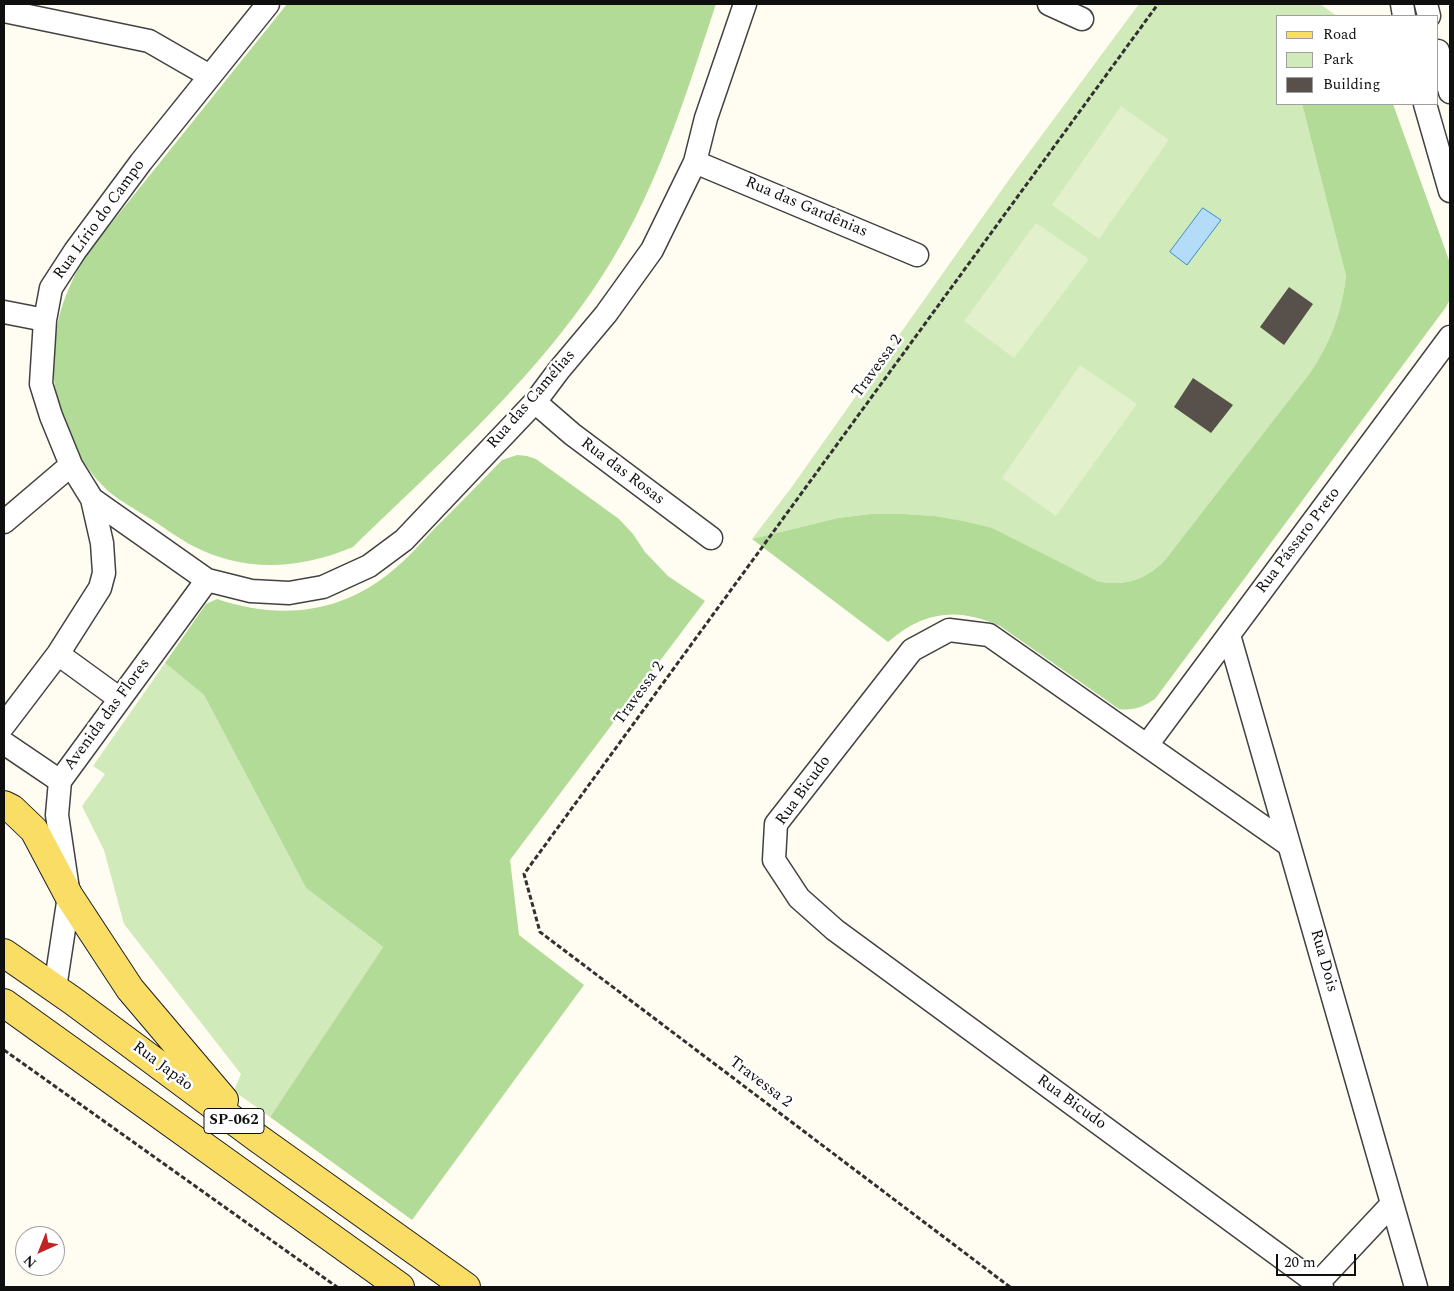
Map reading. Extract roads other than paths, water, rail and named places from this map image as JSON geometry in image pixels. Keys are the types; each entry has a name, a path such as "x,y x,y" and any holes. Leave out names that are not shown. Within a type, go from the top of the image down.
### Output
{"main road":[{"path":"4,805 12,809 34,830 69,896 130,989 256,1137"},
{"name":"Rua Japão","path":"4,953 55,988 256,1137 466,1287"},
{"name":"SP-062","path":"4,1003 400,1287"}],"street":[{"name":"Rua Lírio do Campo","path":"162,549 92,499 71,465 51,416 41,384 45,320 51,288 75,251 142,162 268,4"},
{"name":"Rua das Camélias","path":"162,549 207,580 252,592 289,593 323,587 370,566 404,540 535,402 606,314 652,250 695,162 706,118 744,4"},
{"path":"1049,4 1082,19"},
{"path":"4,11 149,40 209,77"},
{"path":"1439,54 1450,92"},
{"path":"1426,105 1450,191"},
{"name":"Rua das Gardênias","path":"695,162 917,255"},
{"path":"4,312 45,320"},
{"name":"Rua Pássaro Preto","path":"1147,745 1450,337"},
{"name":"Rua das Rosas","path":"535,402 572,434 711,538"},
{"path":"4,522 71,465"},
{"path":"4,725 58,654 100,588 104,573 102,543 92,499"},
{"name":"Avenida das Flores","path":"55,988 69,896 57,815 60,781 207,580"},
{"name":"Rua Bicudo","path":"1289,845 989,634 950,630 912,650 776,824 774,860 799,898 835,930 1319,1286"},
{"name":"Rua Dois","path":"1229,635 1416,1287"},
{"path":"58,654 120,699"},
{"path":"4,743 60,781"},
{"path":"1319,1286 1392,1204"}],"water":[{"path":"1203,208 1221,220 1187,265 1170,252"}]}
